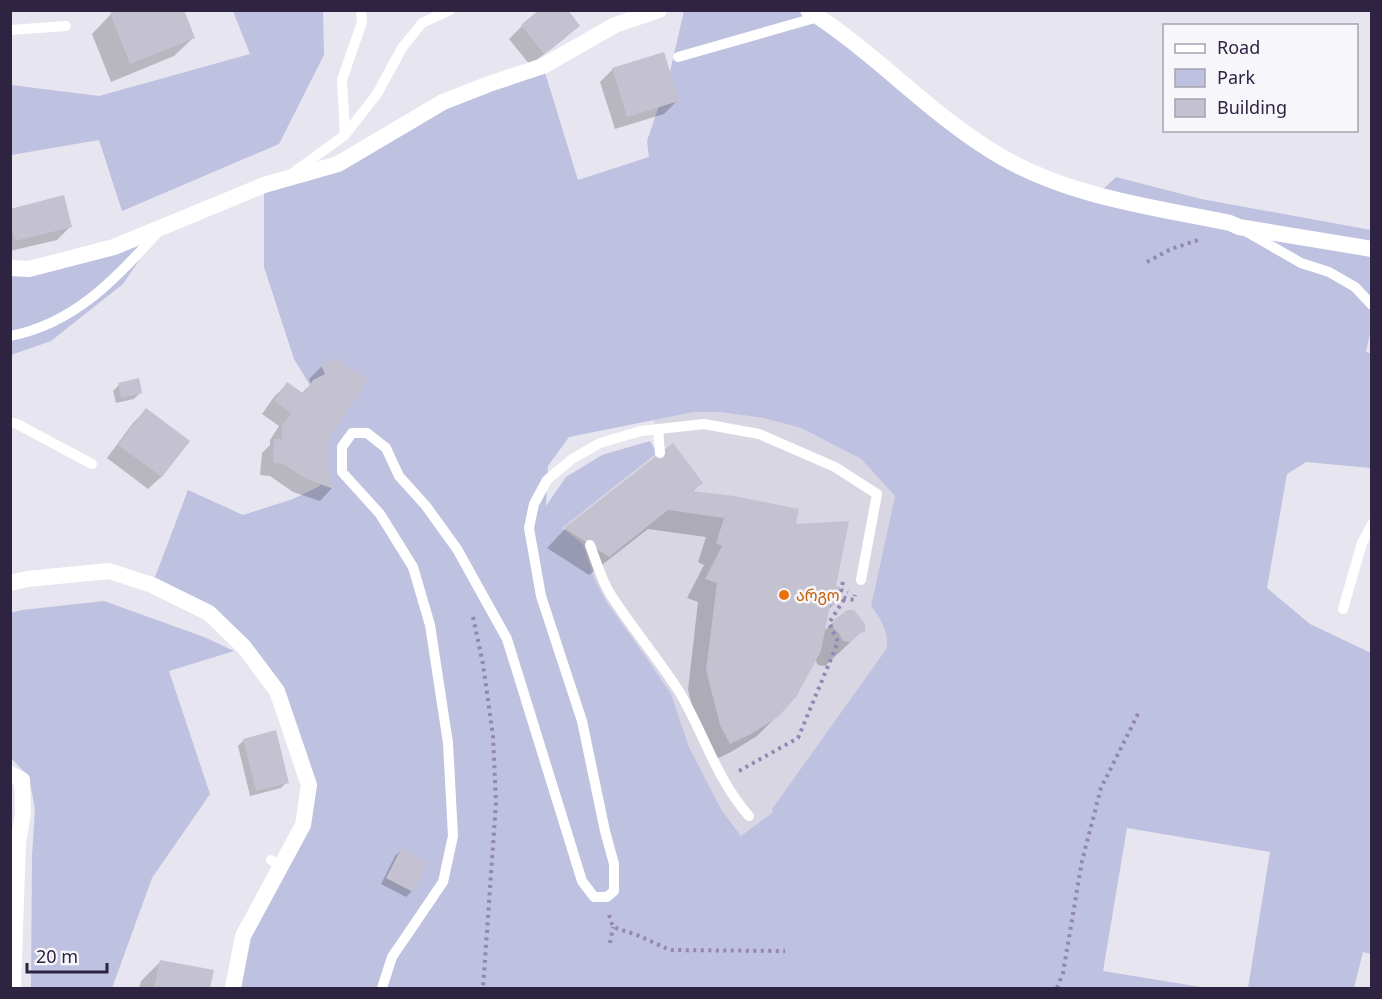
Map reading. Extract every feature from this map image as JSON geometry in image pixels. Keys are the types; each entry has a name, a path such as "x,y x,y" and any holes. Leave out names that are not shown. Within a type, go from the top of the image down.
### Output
{"street":[{"path":"10,268 29,269 114,247 264,185 289,176 338,164 443,102 543,66 615,25 659,10"},
{"path":"813,14 856,45 959,129 1000,156 1050,181 1097,195 1235,225 1371,249"},
{"path":"10,583 27,579 109,571 152,585 209,613 244,647 277,691 309,785 303,825 276,863 243,936 233,988"},
{"path":"10,774 22,780 23,814 18,843 13,988"}],"lane":[{"path":"345,135 342,80 362,22 362,10"},
{"path":"289,176 345,135 377,94 402,48 422,23 450,10"},
{"path":"678,57 813,14"},
{"path":"10,30 66,26"},
{"path":"1235,225 1301,263 1329,272 1355,287 1371,305"},
{"path":"10,336 30,333 72,313 129,264 162,227"},
{"path":"10,422 92,464"},
{"path":"382,988 392,957 443,882 453,836 453,824 448,743 430,625 412,567 380,514 342,472 342,447 352,434 367,433 386,448 399,476 426,506 457,549 507,639 582,881 594,897 607,897 614,891 614,864 582,721 542,596 529,528 534,504 547,480 572,459 600,443 641,431 704,424 759,434 835,467 877,494 861,580"},
{"path":"658,429 660,453"},
{"path":"1343,609 1362,543 1371,524"},
{"path":"590,545 609,591 658,659 681,696 722,780 736,802 749,816"},
{"path":"10,577 27,579"}],"path":[{"path":"1147,262 1171,249 1235,225"},
{"path":"836,596 854,600 855,594 841,590"},
{"path":"722,780 798,738 838,642 830,623 845,598"},
{"path":"471,610 483,664 493,736 496,803 483,988"},
{"path":"1057,988 1063,973 1082,861 1101,788 1140,710"},
{"path":"602,897 613,927 610,944"},
{"path":"613,927 637,935 670,951 785,951"}],"shaded area":[{"path":"694,412 720,412 763,418 801,428 861,459 895,496 871,606 883,621 887,648 772,809 773,812 741,836 721,809 689,747 671,694 608,604 595,580 583,544 562,528 657,453 654,420"}],"green space":[{"path":"233,11 323,11 324,55 279,144 122,211 99,140 11,155 11,85 99,96 250,54"},
{"path":"684,11 808,11 959,129 1097,195 1116,177 1201,199 1371,230 1372,324 1366,352 1372,354 1371,468 1306,462 1287,474 1267,588 1310,624 1371,653 1371,954 1363,952 1354,988 1248,988 1270,852 1127,828 1103,971 1207,988 233,988 243,936 303,825 309,785 277,691 209,613 152,585 188,490 243,515 293,499 320,486 324,453 322,405 294,359 264,267 264,185 338,164 443,102 543,66 578,180 649,157 647,141 669,76","holes":["694,412 720,412 763,418 801,428 861,459 895,496 871,606 883,626 887,648 772,809 773,812 741,836 721,809 689,747 671,694 608,604 595,580 583,544 562,528 657,453 650,441 602,455 566,477 546,506 548,466 569,437"]},
{"path":"162,227 123,284 51,341 11,355 11,268"},
{"path":"104,601 204,637 234,651 169,671 210,794 152,878 112,988 31,988 32,857 35,809 29,777 11,758 11,613"}],"building":[{"path":"117,10 184,10 195,38 130,64 110,13"},
{"path":"539,10 568,10 580,26 544,54 521,25"},
{"path":"664,52 679,101 627,117 612,68"},
{"path":"64,195 72,227 15,241 10,209"},
{"path":"336,358 368,380 329,438 327,467 334,489 306,479 283,464 273,463 274,439 282,439 282,426 291,413 274,401 287,382 304,394 313,380 325,374 321,365"},
{"path":"139,378 142,393 121,398 118,383"},
{"path":"146,408 190,441 162,477 118,445"},
{"path":"673,443 703,483 692,491 734,496 799,509 796,524 849,521 836,586 840,587 834,606 830,605 821,651 796,697 778,717 730,744 720,725 706,670 717,583 705,579 722,546 716,543 724,518 668,510 609,557 564,528"},
{"path":"847,610 854,610 865,624 865,631 851,642 843,641 833,628 834,620"},
{"path":"276,730 289,783 256,791 243,739"},
{"path":"401,849 428,863 413,892 386,878"},
{"path":"160,960 214,970 210,988 154,988"}],"place":[{"name":"არგო","path":"784,595"}]}
